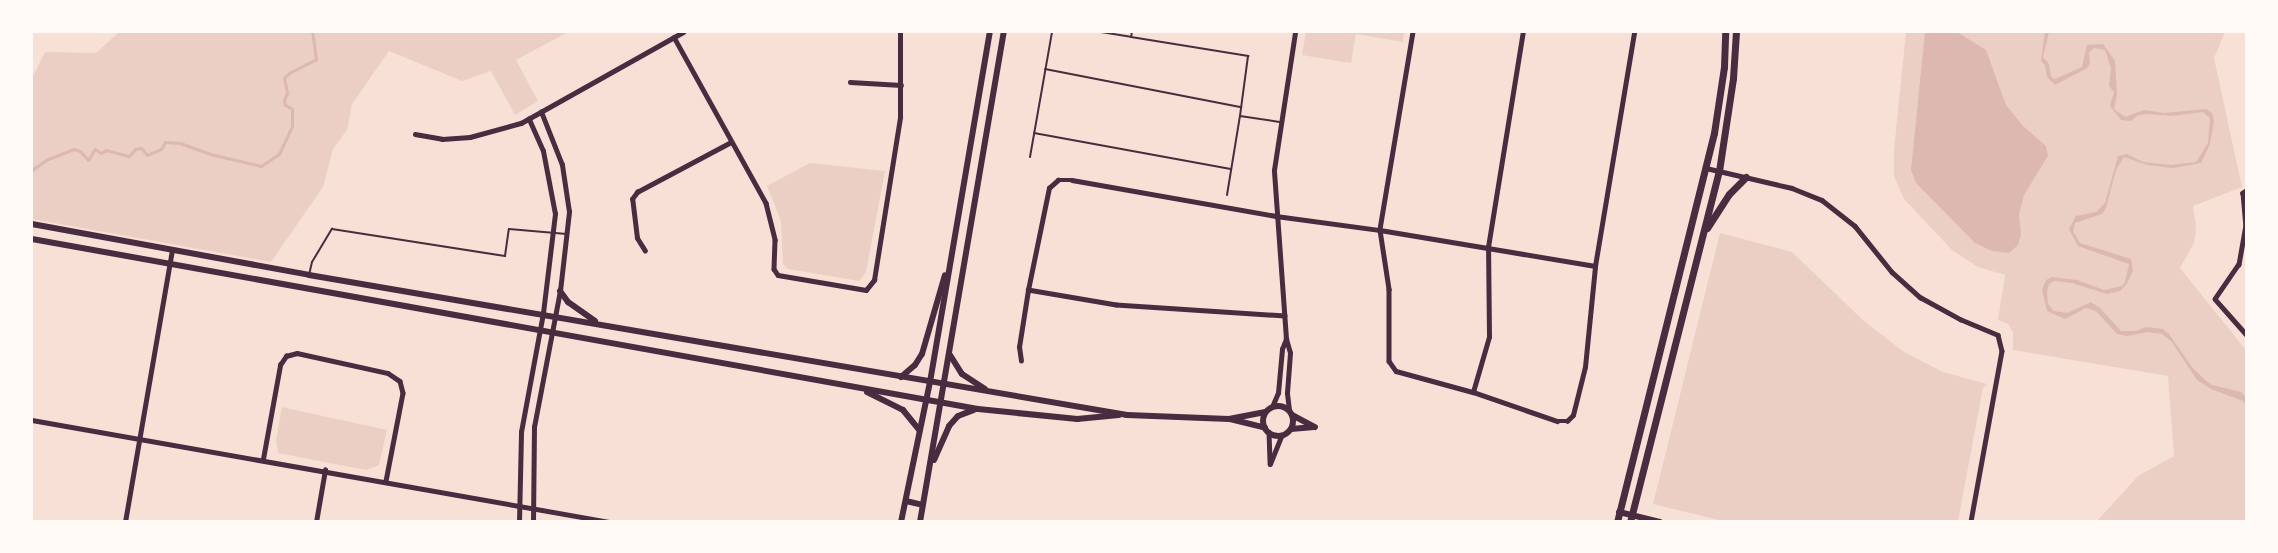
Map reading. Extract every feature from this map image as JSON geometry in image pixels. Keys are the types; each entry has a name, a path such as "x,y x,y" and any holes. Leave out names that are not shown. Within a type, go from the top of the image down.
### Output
{"main road":[{"path":"1617,522 1706,168 1722,78 1725,32"},
{"path":"1631,518 1719,171 1733,78 1736,32"},
{"path":"1703,235 1729,194 1746,177"}],"street":[{"path":"415,134 442,139 501,131 529,119 683,32"},
{"path":"674,37 731,142 756,182 770,213 776,240 774,269 778,274 866,290 874,279 900,117 900,32"},
{"path":"899,522 906,501 930,382 990,32"},
{"path":"1291,429 1287,393 1290,353 1286,339 1274,170 1295,32"},
{"path":"1413,32 1380,230 1389,289 1389,361 1396,371 1473,392 1557,421 1567,421 1573,415 1585,367 1595,266 1634,32"},
{"path":"1473,392 1490,337 1488,247 1523,32"},
{"path":"920,522 1004,34"},
{"path":"850,82 901,85"},
{"path":"533,522 534,427 560,291 568,234 568,189 556,147 541,112"},
{"path":"519,522 517,505 524,405 543,313 554,234 553,191 543,151 529,119"},
{"path":"645,251 637,238 632,200 637,192 731,142"},
{"path":"1706,168 1802,191 1832,206 1855,226 1892,272 1920,297 1960,319 1994,331 2000,337 2002,351 1971,522"},
{"path":"1021,362 1019,347 1028,290 1049,188 1058,180 1072,180 1276,216 1380,230 1595,266"},
{"path":"2247,191 2243,193 2246,225 2239,264 2215,299 2247,334"},
{"path":"32,224 309,275 543,313 944,385 1127,415"},
{"path":"32,239 978,409 1077,419 1127,415 1229,418 1265,412 1272,407 1281,406 1315,427 1291,429 1282,435 1270,464 1267,430 1263,420 1265,412"},
{"path":"125,522 172,250"},
{"path":"901,377 915,365 922,354 938,289 948,267"},
{"path":"1028,290 1157,309 1285,316"},
{"path":"560,291 568,302 597,324"},
{"path":"1272,407 1278,393 1282,349 1286,339"},
{"path":"263,459 280,365 286,356 297,353 388,373 400,381 403,393 386,481"},
{"path":"950,353 962,374 988,391"},
{"path":"855,387 903,410 914,420 919,430"},
{"path":"928,477 943,433 958,416 978,409"},
{"path":"1229,418 1282,435"},
{"path":"32,420 610,522"},
{"path":"316,522 325,470"},
{"path":"906,501 923,505"},
{"path":"1619,512 1631,518 1660,522"}],"lane":[{"path":"1030,157 1052,32"},
{"path":"1101,32 1248,57 1227,195"},
{"path":"1131,37 1132,32"},
{"path":"1045,69 1241,108"},
{"path":"1240,116 1280,122"},
{"path":"1034,132 1231,169"},
{"path":"309,275 312,262 332,230 505,256 509,229 568,234"}],"shaded area":[{"path":"119,32 568,32 516,60 538,101 515,115 491,71 462,81 389,51 352,104 347,130 333,149 323,187 271,262 32,219 32,78 45,52 96,53"},
{"path":"1306,32 1404,32 1403,42 1356,34 1351,63 1302,55"},
{"path":"1906,32 2225,32 2214,58 2242,187 2193,206 2196,228 2194,243 2180,268 2246,350 2246,521 2097,521 2138,476 2174,456 2168,376 2013,350 2013,332 2008,324 1998,320 2005,275 1978,267 1952,250 1904,199 1894,176 1894,150"},
{"path":"1925,32 1957,32 1986,50 2006,105 2023,126 2046,146 2048,156 2024,195 2019,214 2021,235 2018,245 2009,253 1992,251 1975,243 1916,183 1911,170"},
{"path":"2045,32 2049,32 2043,57 2049,64 2051,76 2055,79 2082,67 2087,45 2103,44 2115,61 2117,95 2114,109 2125,117 2144,110 2164,113 2206,109 2212,113 2214,121 2210,144 2201,163 2173,168 2147,165 2124,157 2116,170 2106,208 2102,214 2075,223 2073,231 2080,243 2131,259 2133,271 2126,285 2120,291 2107,294 2072,283 2054,281 2049,284 2047,291 2048,304 2054,311 2067,313 2091,302 2100,308 2121,331 2136,331 2146,327 2163,329 2204,379 2212,385 2241,392 2246,397 2246,406 2243,401 2211,389 2197,380 2171,341 2162,334 2148,332 2127,336 2117,334 2096,311 2086,308 2065,319 2047,311 2042,290 2046,280 2052,277 2077,280 2104,290 2122,286 2125,282 2129,264 2078,246 2069,229 2076,216 2096,212 2105,203 2118,156 2127,154 2143,162 2171,165 2196,162 2208,143 2210,118 2203,112 2171,116 2148,114 2138,115 2131,121 2121,120 2110,106 2114,92 2109,86 2111,68 2105,50 2094,48 2089,52 2090,63 2087,68 2055,85 2047,77 2045,65 2041,61"},
{"path":"810,163 885,171 866,272 859,281 788,269 783,264 781,221 767,186"},
{"path":"1720,233 1792,252 1864,321 1904,352 1943,372 1987,384 1983,388 1958,521 1727,522 1653,504"},
{"path":"282,407 387,430 379,465 366,470 278,453 276,440"}],"waterway":[{"path":"32,170 48,159 74,149 80,151 88,160 95,149 101,153 106,150 129,156 135,149 141,148 147,155 161,149 165,142 180,143 210,154 261,166 279,154 292,126 292,109 285,105 284,100 287,93 284,78 316,59 312,32"}]}
